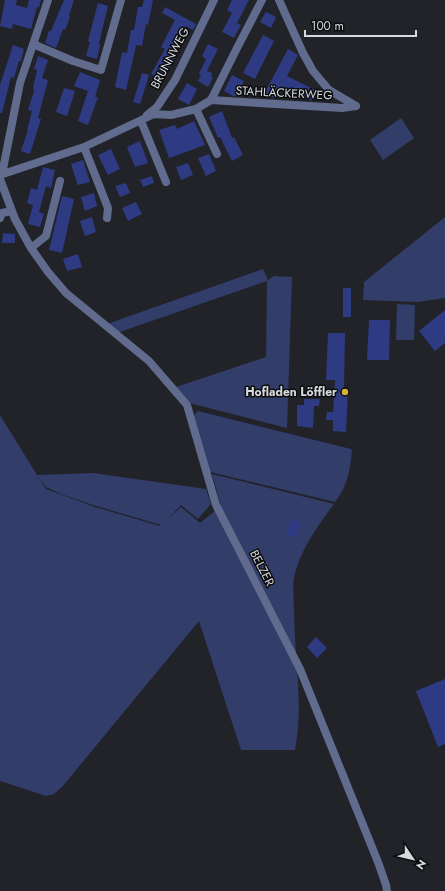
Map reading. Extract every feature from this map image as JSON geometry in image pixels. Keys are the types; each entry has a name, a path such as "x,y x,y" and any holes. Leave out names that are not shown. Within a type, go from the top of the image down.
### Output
{"street":[{"path":"1,176 20,83 48,0"},
{"path":"33,44 73,61 100,70 121,0"},
{"name":"BRUNNWEG","path":"141,121 157,107 175,80 214,0"},
{"path":"211,100 262,0"},
{"path":"279,0 303,53 313,71 329,90 333,92 335,108"},
{"name":"STAHLÄCKERWEG","path":"211,100 335,108 356,106 333,92"},
{"name":"BRUNNWEG","path":"1,176 84,147 154,114 172,115 196,109 211,100"},
{"path":"196,109 217,154"},
{"path":"141,121 166,182"},
{"path":"84,147 108,208 107,218"},
{"name":"BELZER","path":"1,176 12,211 31,248 66,293 149,361 187,405 216,505 300,669 378,862 387,891"},
{"path":"31,248 46,236 60,181"},
{"path":"0,218 2,213 12,211"}],"shaded area":[{"path":"401,118 414,138 383,160 370,140"},
{"path":"445,217 445,298 418,302 363,300 364,282"},
{"path":"263,269 268,280 274,276 292,277 287,428 189,403 176,387 266,357 267,281 117,333 107,324"},
{"path":"397,304 415,305 414,340 396,340"},
{"path":"198,411 351,449 349,472 339,496 335,502 210,472 194,415"},
{"path":"0,415 37,475 93,473 206,489 211,504 198,519 181,505 167,520 181,507 200,523 221,506 212,474 334,504 306,545 294,577 294,627 299,698 298,733 295,750 241,750 199,621 62,787 54,794 46,796 0,781","holes":["37,475 46,487 93,505 161,525 160,526 95,507 46,489"]}],"building":[{"path":"5,0 17,0 16,5 27,8 29,0 41,0 39,7 37,7 31,29 13,24 12,29 0,26"},
{"path":"64,0 74,0 68,23 65,30 63,29 56,48 45,43"},
{"path":"144,0 153,0 148,25 146,24 142,46 136,45 126,90 115,87 122,52 127,53 131,30 134,30 138,7 142,7"},
{"path":"232,0 249,0 237,23 241,25 234,38 222,32 232,13 227,10"},
{"path":"98,3 108,6 97,59 86,56 90,42 88,41"},
{"path":"165,7 196,24 193,30 186,26 172,53 176,55 163,80 151,74 165,49 161,47 175,20 162,13"},
{"path":"266,12 276,17 271,28 260,22"},
{"path":"263,35 274,41 255,79 243,73"},
{"path":"208,44 218,49 207,71 212,73 211,76 213,78 208,87 198,81 201,75 199,74 206,59 202,56"},
{"path":"13,45 24,49 14,78 11,77 2,113 0,113 0,85"},
{"path":"288,49 298,55 287,76 317,91 312,101 281,86 274,98 264,94"},
{"path":"38,56 48,60 42,78 48,80 38,118 41,119 30,154 21,151 32,111 28,110 34,91 33,88 37,70 34,69"},
{"path":"80,72 100,80 95,97 98,97 88,125 78,121 88,91 74,86"},
{"path":"142,73 149,75 140,104 133,102"},
{"path":"232,75 244,81 236,96 224,91"},
{"path":"187,83 197,89 189,105 178,99"},
{"path":"64,88 75,91 67,116 56,112"},
{"path":"222,111 232,138 234,137 243,155 232,161 220,137 218,138 209,117"},
{"path":"194,121 205,145 169,158 159,130 175,125 177,129"},
{"path":"140,141 148,163 135,167 127,147"},
{"path":"111,149 120,169 108,175 98,155"},
{"path":"209,154 216,171 206,176 198,158"},
{"path":"83,160 90,182 78,186 71,164"},
{"path":"188,163 193,175 181,180 176,167"},
{"path":"43,167 55,170 51,188 46,186 39,212 44,214 40,227 28,224 33,205 27,203 31,188 37,190"},
{"path":"152,176 154,183 143,187 140,180"},
{"path":"126,183 130,193 120,197 115,186"},
{"path":"94,193 97,206 85,211 81,197"},
{"path":"62,196 74,199 62,253 49,250"},
{"path":"136,202 142,214 128,221 122,208"},
{"path":"92,217 96,232 85,236 80,221"},
{"path":"3,233 15,234 15,243 2,243"},
{"path":"78,254 82,267 67,271 63,259"},
{"path":"343,288 351,288 351,317 343,317"},
{"path":"445,310 445,343 435,351 419,331"},
{"path":"369,320 390,320 389,360 367,360"},
{"path":"328,333 345,333 344,388 348,389 346,432 333,431 333,420 326,420 327,412 333,412 335,380 326,380"},
{"path":"304,399 320,399 319,406 314,406 313,428 297,426 297,405 304,405"},
{"path":"290,519 301,522 297,537 286,535"},
{"path":"316,637 327,648 317,658 307,647"},
{"path":"445,679 445,744 438,747 416,691"}],"place":[{"name":"Hofladen Löffler","path":"345,392"}]}
